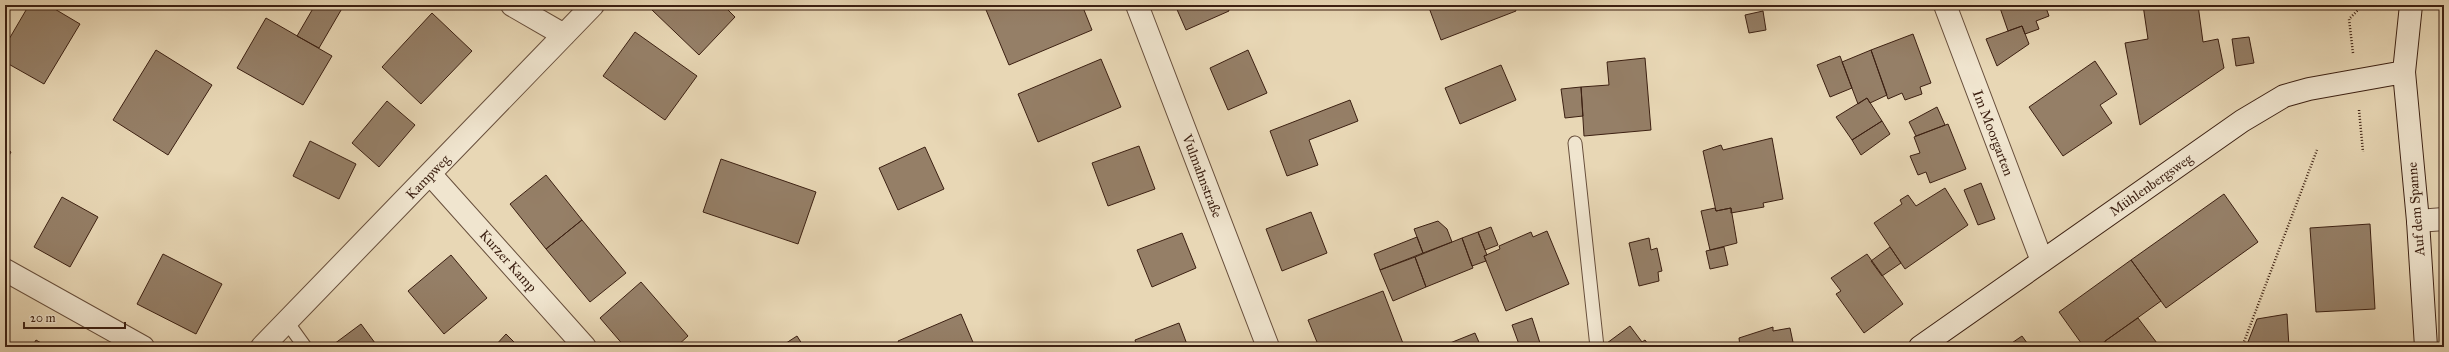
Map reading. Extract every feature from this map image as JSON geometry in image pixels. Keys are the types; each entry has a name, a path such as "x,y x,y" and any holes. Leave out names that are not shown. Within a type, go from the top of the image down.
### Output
{"street":[{"path":"512,5 564,35"},
{"name":"Kampweg","path":"262,347 431,175 593,5"},
{"name":"Vulmahnstraße","path":"1137,5 1268,347"},
{"name":"Im Moorgarten","path":"1945,5 2042,261"},
{"name":"Auf dem Spanne","path":"2411,5 2404,72 2418,221 2426,347"},
{"name":"Mühlenbergsweg","path":"1920,347 2242,121 2284,96 2336,83 2404,72"},
{"name":"Kurzer Kamp","path":"431,175 585,347"},
{"path":"2418,221 2444,219"},
{"path":"5,270 143,347"}],"lane":[{"path":"1575,143 1597,347"},
{"path":"287,322 306,347"}],"path":[{"path":"2242,347 2317,150"}],"building":[{"path":"29,5 48,5 80,24 44,84 5,62 5,46"},
{"path":"315,5 344,5 319,48 297,36"},
{"path":"656,5 723,5 735,17 699,55 652,10"},
{"path":"984,5 1082,5 1092,30 1009,65"},
{"path":"1175,5 1227,5 1229,11 1186,30"},
{"path":"1428,5 1514,5 1516,11 1441,40"},
{"path":"1999,5 2045,5 2049,16 2036,21 2039,29 2025,34 2022,26 2008,31"},
{"path":"2143,5 2198,5 2203,42 2218,39 2224,68 2140,125 2125,43 2148,39"},
{"path":"1763,11 1766,30 1749,33 1745,15"},
{"path":"432,13 472,51 421,104 382,67"},
{"path":"266,18 332,56 303,105 237,68"},
{"path":"2022,26 2029,44 1997,66 1986,39"},
{"path":"635,32 697,76 665,120 603,76"},
{"path":"1913,34 1931,83 1920,87 1922,94 1905,100 1902,93 1888,99 1871,50"},
{"path":"2249,37 2254,63 2236,66 2232,39"},
{"path":"156,50 212,85 168,155 113,120"},
{"path":"1248,50 1267,93 1228,110 1210,68"},
{"path":"1871,50 1887,95 1870,103 1867,98 1858,104 1842,62"},
{"path":"1840,56 1852,88 1830,97 1817,65"},
{"path":"1645,58 1651,130 1584,136 1581,87 1609,85 1607,62"},
{"path":"1101,59 1121,107 1038,142 1018,94"},
{"path":"2095,61 2117,94 2100,105 2112,123 2063,156 2029,107"},
{"path":"1501,65 1516,100 1460,124 1445,88"},
{"path":"1581,87 1583,116 1565,118 1561,89"},
{"path":"1867,98 1882,121 1852,140 1836,117"},
{"path":"1350,100 1358,121 1309,140 1318,165 1287,176 1270,131"},
{"path":"387,101 415,125 379,167 352,143"},
{"path":"1937,107 1945,125 1916,136 1909,122"},
{"path":"1882,121 1890,134 1861,155 1852,140"},
{"path":"1948,124 1966,169 1930,183 1926,172 1918,175 1910,156 1920,153 1914,137"},
{"path":"1772,138 1783,199 1763,203 1764,207 1731,213 1731,208 1716,211 1703,151 1721,145 1723,150"},
{"path":"310,141 356,164 339,199 293,176"},
{"path":"1139,146 1155,189 1108,206 1092,163"},
{"path":"925,147 944,189 898,210 879,168"},
{"path":"5,148 11,152 5,163"},
{"path":"721,159 816,192 798,244 703,212"},
{"path":"546,175 582,220 546,249 510,204"},
{"path":"1981,183 1995,219 1978,225 1964,190"},
{"path":"1945,188 1968,225 1905,269 1874,223 1902,204 1900,200 1908,195 1916,206"},
{"path":"2224,194 2258,242 2166,308 2131,260"},
{"path":"62,197 98,217 70,267 34,247"},
{"path":"1715,208 1716,211 1731,208 1737,243 1710,250 1701,211"},
{"path":"1311,212 1327,253 1282,271 1266,229"},
{"path":"582,220 626,273 590,302 546,249"},
{"path":"1438,221 1447,229 1452,242 1423,253 1414,229"},
{"path":"2370,224 2375,309 2316,312 2310,228"},
{"path":"1491,227 1498,245 1485,250 1478,232"},
{"path":"1547,231 1569,284 1506,311 1484,256 1500,249 1499,246 1531,232 1533,237"},
{"path":"1478,232 1487,255 1484,256 1486,261 1472,266 1462,238"},
{"path":"1182,233 1196,268 1152,287 1137,250"},
{"path":"1417,237 1423,253 1380,270 1374,254"},
{"path":"1462,238 1473,268 1426,287 1415,257"},
{"path":"1649,238 1651,250 1657,248 1662,271 1658,272 1659,281 1639,286 1629,243"},
{"path":"1724,247 1728,265 1710,269 1706,251"},
{"path":"1890,247 1901,263 1882,276 1871,261"},
{"path":"163,254 222,284 196,334 137,304"},
{"path":"1867,254 1903,304 1864,333 1836,294 1841,291 1831,278"},
{"path":"451,255 487,298 444,334 408,291"},
{"path":"1415,257 1426,287 1393,301 1380,270"},
{"path":"2131,260 2161,301 2097,347 2084,347 2059,312"},
{"path":"641,282 688,336 676,347 625,347 600,318"},
{"path":"1383,291 1404,346 1319,347 1308,320"},
{"path":"961,314 975,347 901,347 898,341"},
{"path":"2287,314 2289,347 2246,347 2257,319"},
{"path":"1532,318 1540,343 1520,347 1512,325"},
{"path":"2138,318 2160,347 2110,347 2105,341"},
{"path":"1179,323 1188,347 1137,347 1135,340"},
{"path":"361,324 378,347 330,347"},
{"path":"1630,326 1642,342 1635,347 1609,347 1607,343"},
{"path":"1773,327 1773,331 1790,328 1794,347 1740,347 1739,338"},
{"path":"1475,333 1481,347 1440,347"},
{"path":"506,334 519,347 494,347"},
{"path":"797,336 804,347 780,347"},
{"path":"2022,336 2030,347 2006,347"},
{"path":"36,340 48,347 32,347"},
{"path":"1645,340 1650,347 1635,347 1642,342"}]}
